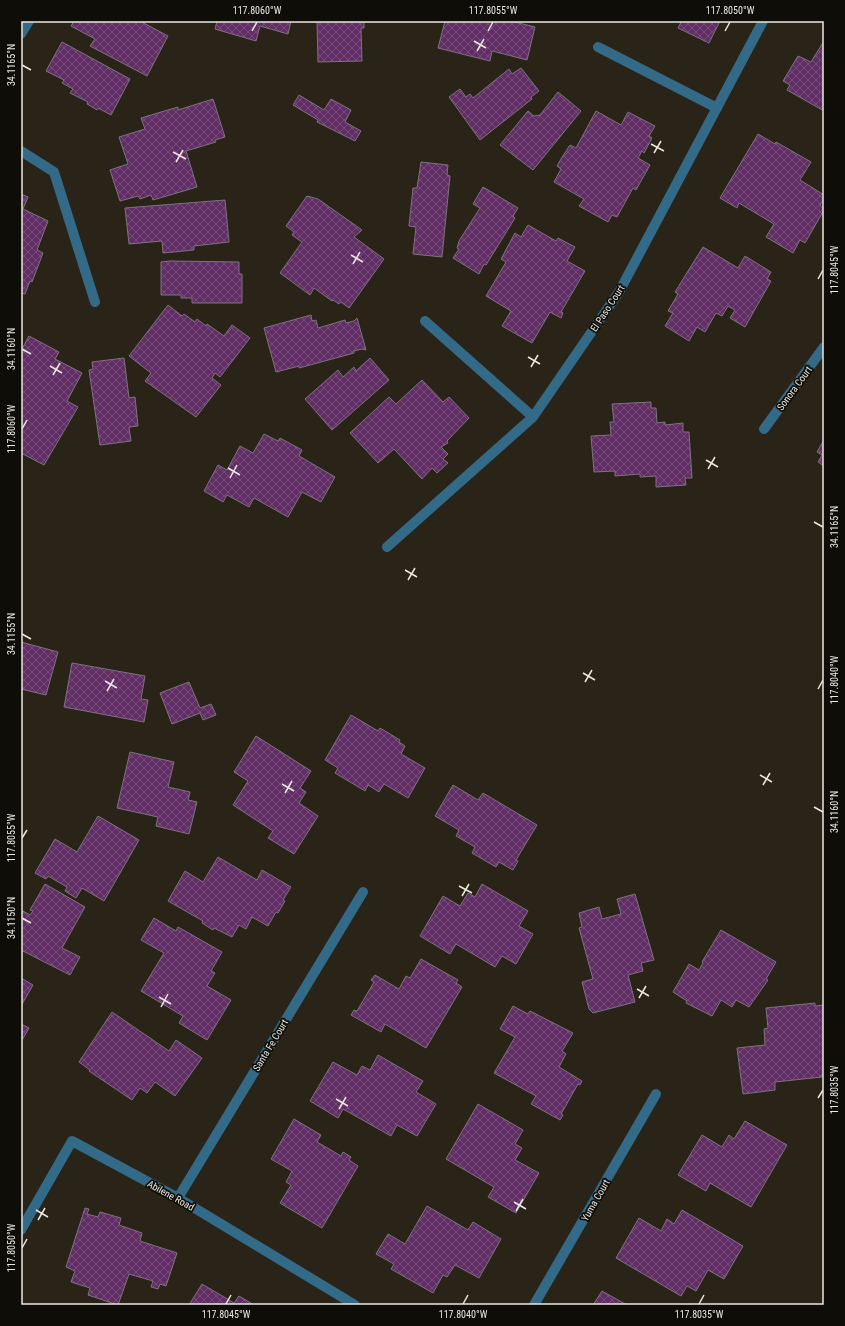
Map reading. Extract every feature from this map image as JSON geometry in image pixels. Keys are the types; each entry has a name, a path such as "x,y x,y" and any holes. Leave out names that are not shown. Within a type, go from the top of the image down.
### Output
{"street":[{"path":"21,34 29,21"},
{"name":"El Paso Court","path":"387,547 533,417 619,292 764,21"},
{"path":"598,47 717,108"},
{"path":"21,151 54,172 95,302"},
{"path":"425,321 533,417"},
{"name":"Sonora Court","path":"764,429 824,347"},
{"name":"Santa Fe Court","path":"178,1198 363,892"},
{"name":"Yuma Court","path":"534,1305 656,1094"},
{"name":"Abilene Road","path":"21,1230 72,1141 178,1198 355,1305"}],"building":[{"path":"74,21 140,21 168,36 147,76 90,46 95,39 71,26"},
{"path":"217,21 291,21 288,34 260,26 256,41 215,29"},
{"path":"317,21 364,21 364,28 361,28 362,61 318,62"},
{"path":"445,21 511,21 535,27 527,60 492,51 490,61 438,48"},
{"path":"679,21 720,21 709,43 678,28 681,22"},
{"path":"824,41 824,111 787,90 790,85 783,81 798,56 811,62"},
{"path":"62,42 130,79 111,115 98,108 97,110 87,104 88,102 70,93 73,89 62,83 64,80 46,71"},
{"path":"521,68 539,91 531,97 532,99 480,140 449,97 460,89 466,97 470,94 473,98 509,69 512,74"},
{"path":"558,92 581,111 533,170 500,145 528,111 534,116 540,115"},
{"path":"299,95 324,110 331,99 351,110 345,122 361,131 355,141 317,122 318,120 293,105"},
{"path":"213,99 225,137 215,140 216,142 186,151 197,187 153,200 151,195 140,199 138,196 120,201 110,170 128,164 119,137 145,129 141,118 178,107 178,110"},
{"path":"596,111 621,125 628,112 655,126 649,136 652,138 644,153 642,151 638,158 650,165 636,190 633,188 617,217 612,215 608,222 579,206 584,199 554,182 561,169 557,166 561,159 570,145 576,148"},
{"path":"758,134 775,144 776,142 811,162 800,180 824,195 824,199 820,205 824,210 805,243 800,240 793,253 766,237 774,224 739,203 737,208 720,198"},
{"path":"421,162 448,165 447,175 450,176 442,257 413,254 416,227 409,226 413,188 417,188"},
{"path":"483,187 518,208 513,216 515,218 486,265 484,264 479,274 453,258 459,249 457,248 459,241 480,208 473,204"},
{"path":"21,194 28,197 23,209 48,221 37,250 43,253 32,282 30,281 25,294 21,293"},
{"path":"307,196 318,199 362,230 354,237 384,259 349,308 341,302 339,304 333,300 332,301 314,288 310,295 280,273 302,242 292,235 294,232 286,226"},
{"path":"225,200 229,242 194,246 194,250 163,253 162,241 129,244 125,208"},
{"path":"528,225 556,241 558,238 575,247 567,261 585,271 561,312 563,313 561,318 550,312 532,343 502,326 511,311 486,296 506,262 501,259 515,233 521,237"},
{"path":"703,247 738,268 745,256 771,272 767,279 771,281 745,327 730,318 735,310 728,306 722,316 716,313 705,332 697,327 689,341 665,326 673,313 668,311 678,294 675,292"},
{"path":"161,262 239,262 239,274 242,274 242,303 192,303 192,298 181,298 181,295 161,295"},
{"path":"168,305 182,316 184,314 195,322 197,319 224,336 232,325 250,338 220,377 215,373 212,378 221,385 196,417 145,381 151,373 129,356"},
{"path":"311,315 312,321 316,320 318,328 345,320 346,323 354,321 357,318 366,350 362,349 354,351 354,353 299,368 299,366 276,372 264,328"},
{"path":"29,336 59,352 55,359 82,373 67,401 78,407 44,465 21,453 21,351"},
{"path":"124,358 129,398 135,397 138,426 129,427 131,441 100,445 89,370 93,369 92,362"},
{"path":"370,358 389,380 332,430 305,399 338,370 343,377 354,367 356,371"},
{"path":"422,380 443,402 449,397 469,418 447,441 448,443 441,447 448,454 443,459 448,463 437,473 432,468 422,479 394,449 378,463 350,433 389,397 396,404"},
{"path":"651,402 651,408 656,408 657,423 665,422 665,425 683,423 683,432 689,432 692,478 685,478 686,485 656,487 656,476 640,477 640,474 615,476 615,471 594,472 591,436 611,435 610,422 614,422 612,404"},
{"path":"264,434 278,441 280,438 302,450 299,456 335,477 321,502 302,492 288,517 254,498 249,507 227,495 223,502 204,491 218,465 227,470 240,446 253,453"},
{"path":"824,440 824,466 818,462 822,455 817,452"},
{"path":"21,642 58,652 46,695 21,689"},
{"path":"72,663 145,676 141,699 148,700 144,722 64,707"},
{"path":"189,682 200,708 211,704 216,715 203,720 200,713 172,724 160,693"},
{"path":"351,715 378,731 380,728 400,740 399,742 405,746 401,754 425,768 408,798 384,784 379,792 368,785 365,791 335,773 338,768 325,760"},
{"path":"256,736 311,771 300,788 306,792 299,803 318,816 294,854 268,838 273,831 233,805 248,781 234,772"},
{"path":"130,752 174,762 168,787 190,792 188,800 197,802 189,834 156,826 158,817 117,808"},
{"path":"453,785 478,800 483,793 537,825 516,860 518,861 513,870 499,862 496,867 472,853 475,847 456,836 459,830 435,816"},
{"path":"98,816 139,840 104,901 82,888 76,898 65,891 67,887 48,876 46,879 35,873 55,839 77,852"},
{"path":"218,857 257,880 262,870 291,887 283,900 285,901 278,913 276,912 268,926 252,917 246,929 239,925 232,937 214,928 213,930 202,923 203,921 168,901 185,871 203,882"},
{"path":"45,884 85,907 62,948 80,957 70,975 21,950 21,915 23,911 30,915 33,911 30,910"},
{"path":"482,884 528,911 519,926 533,934 516,964 502,956 495,967 456,944 450,954 420,936 443,896 460,906 468,893 475,897"},
{"path":"635,894 654,960 641,963 643,971 628,975 635,1002 593,1013 589,1009 582,982 593,979 579,928 582,927 579,913 599,907 602,919 621,914 617,899"},
{"path":"154,918 176,931 178,927 222,952 211,971 215,973 207,986 231,1000 207,1040 179,1023 183,1016 141,991 164,953 141,940"},
{"path":"721,930 776,962 766,979 768,980 749,1007 736,1000 732,1007 721,1000 712,1016 686,1003 687,1001 673,992 689,964 699,970 703,963 702,962"},
{"path":"421,959 458,980 456,983 462,987 426,1048 385,1024 381,1032 351,1015 354,1010 357,1011 374,982 371,980 375,975 399,989 406,976 410,978"},
{"path":"21,978 33,985 21,1006"},
{"path":"815,1003 815,1006 824,1005 824,1075 822,1075 822,1077 775,1082 775,1090 743,1094 737,1048 765,1045 764,1029 768,1028 766,1008"},
{"path":"513,1006 528,1014 530,1011 573,1033 562,1051 566,1054 559,1067 582,1081 580,1085 578,1084 561,1114 563,1115 560,1120 531,1104 536,1096 494,1073 515,1037 500,1029"},
{"path":"112,1012 169,1051 176,1040 202,1058 175,1096 155,1082 147,1093 140,1088 132,1100 89,1071 90,1070 79,1062"},
{"path":"21,1024 29,1028 21,1042"},
{"path":"378,1055 423,1081 416,1092 436,1104 417,1136 397,1125 391,1136 343,1109 338,1118 310,1101 333,1062 357,1075 362,1066 370,1070"},
{"path":"478,1104 523,1130 515,1144 522,1148 515,1160 539,1173 516,1213 488,1197 494,1187 446,1159"},
{"path":"294,1119 321,1135 317,1142 341,1156 343,1152 351,1157 349,1160 358,1166 322,1228 280,1203 291,1185 286,1182 292,1171 271,1159"},
{"path":"745,1121 787,1145 751,1207 710,1183 706,1191 678,1175 702,1135 722,1147 729,1135 734,1139"},
{"path":"427,1206 468,1230 473,1222 501,1239 479,1278 455,1265 447,1277 443,1275 433,1293 391,1269 394,1264 376,1254 388,1234 405,1244"},
{"path":"85,1208 89,1209 87,1214 98,1217 100,1212 121,1218 119,1225 142,1233 140,1241 177,1253 166,1286 160,1284 158,1289 151,1287 153,1281 129,1274 118,1305 88,1295 90,1288 71,1282 75,1271 66,1267"},
{"path":"682,1210 743,1246 724,1279 708,1270 696,1291 687,1286 681,1296 616,1258 639,1218 661,1231 667,1219 674,1224"},
{"path":"202,1284 234,1303 239,1296 254,1305 189,1305"},
{"path":"602,1291 627,1305 593,1305"}]}
